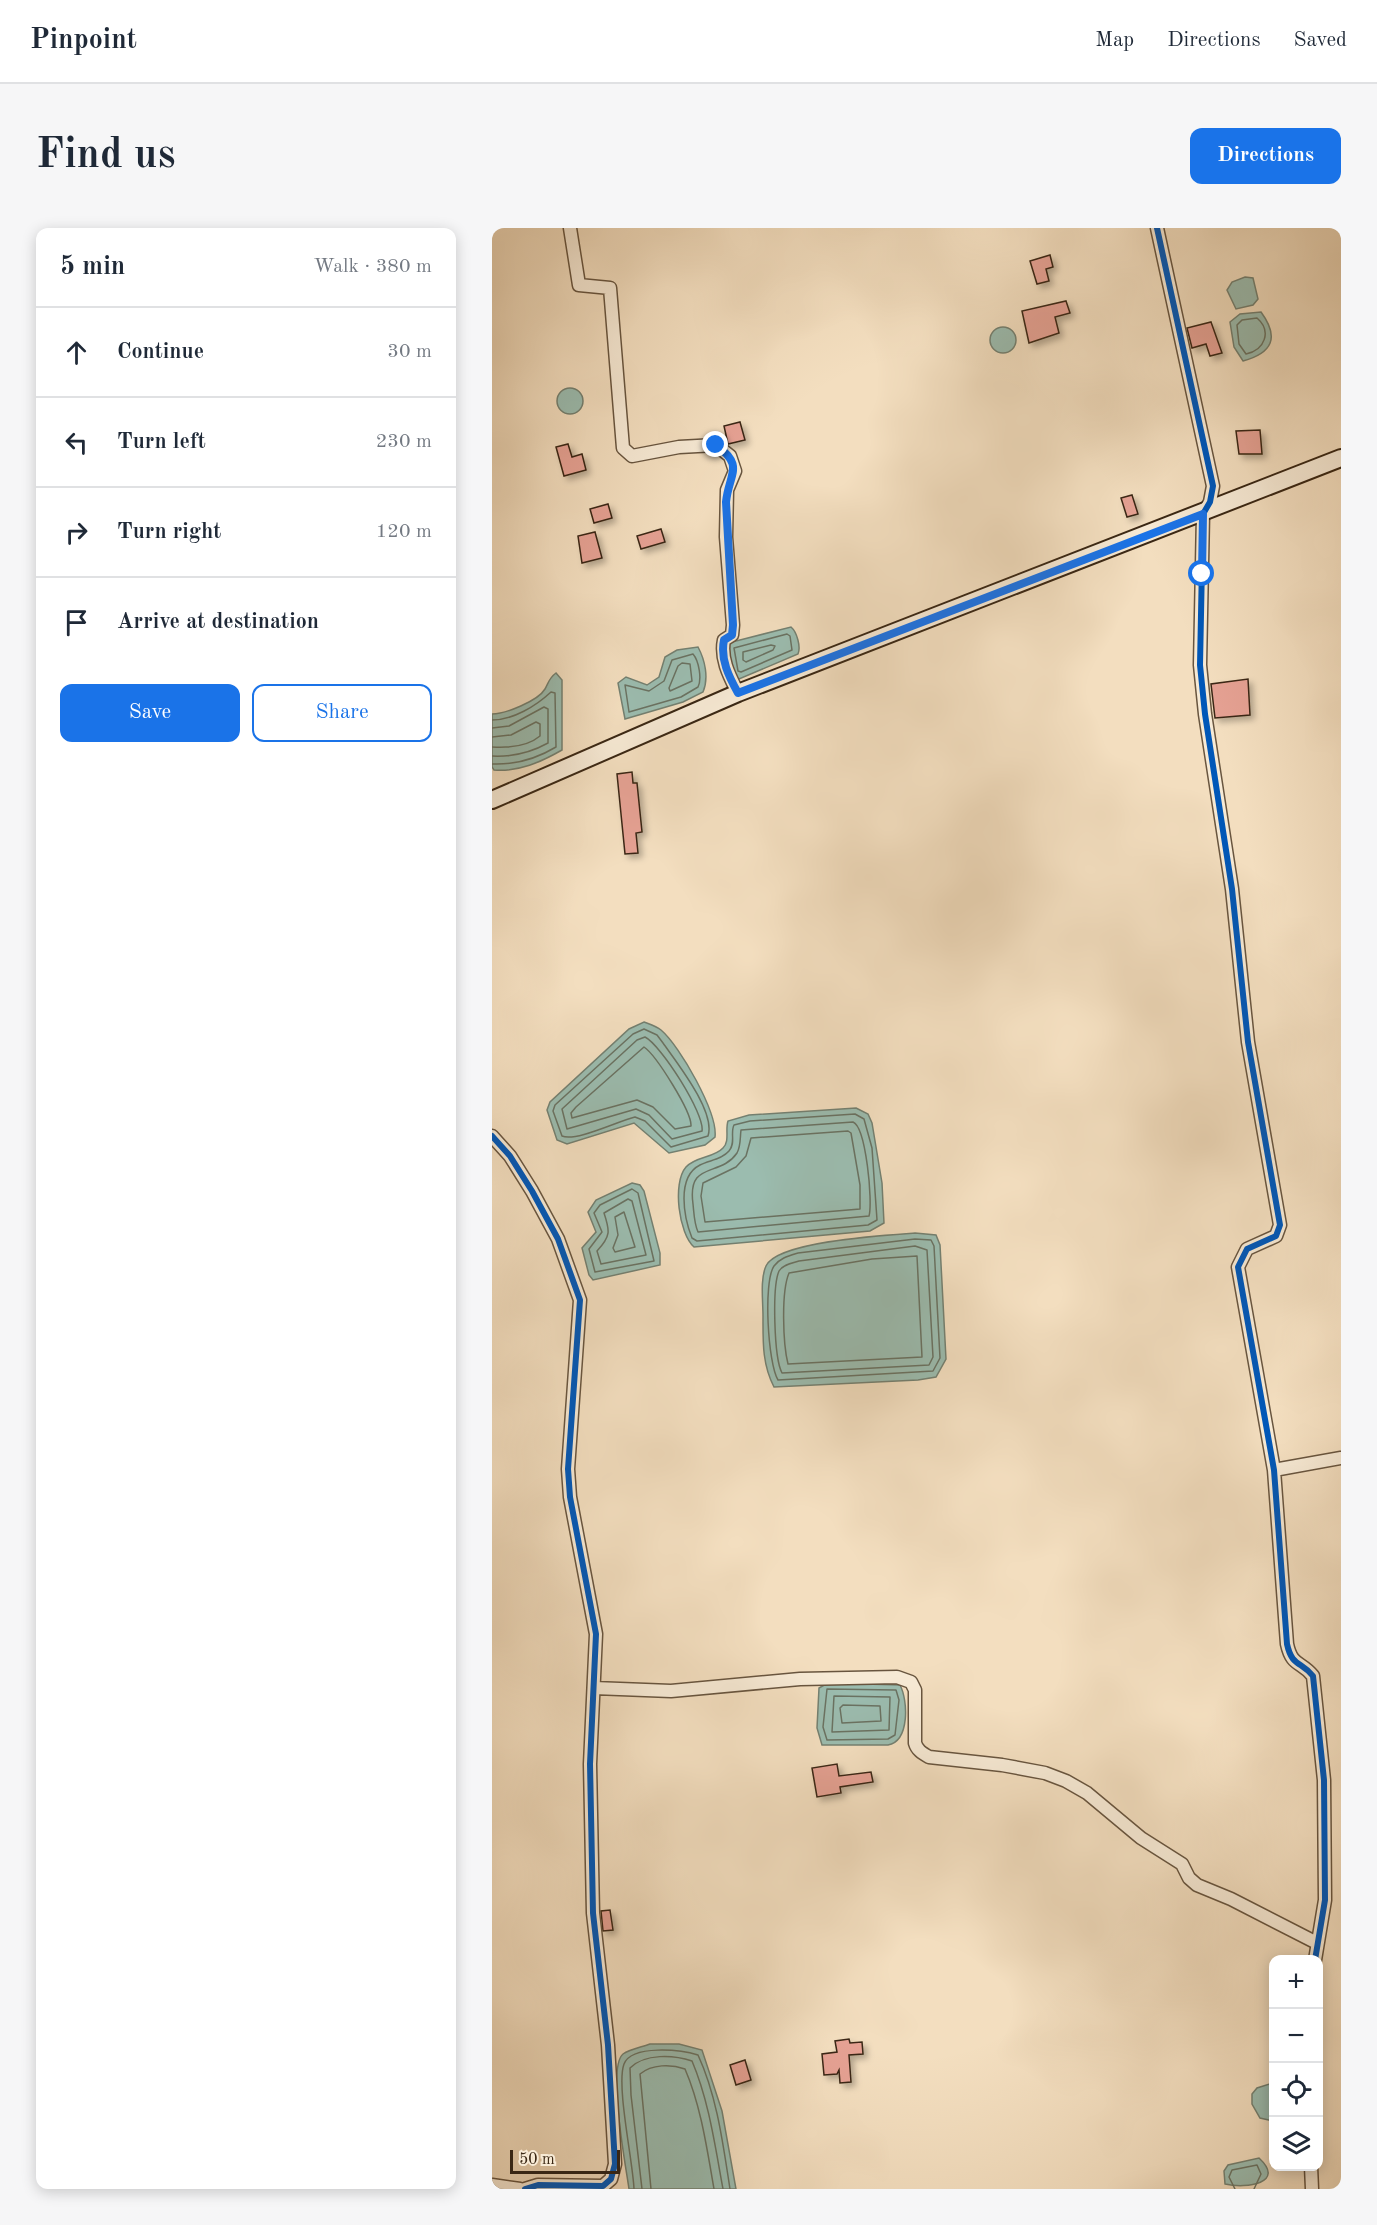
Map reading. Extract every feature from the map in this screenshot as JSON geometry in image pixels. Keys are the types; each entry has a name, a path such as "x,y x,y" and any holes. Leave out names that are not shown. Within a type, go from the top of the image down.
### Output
{"main road":[{"path":"492,800 738,693 1203,514 1341,458"}],"street":[{"path":"570,228 579,285 610,288 623,448 632,456 679,447 716,445 730,456 735,471 727,490 726,537 733,625 732,635 724,640 723,648 728,675 738,693"},
{"path":"1156,228 1212,478 1212,494 1203,514 1200,665 1204,714 1232,889 1248,1042 1280,1225 1276,1236 1247,1249 1238,1267 1274,1470 1287,1644 1294,1663 1313,1676 1319,1727 1324,1780 1325,1900 1316,1955"},
{"path":"492,1136 510,1156 558,1239 580,1300 568,1469 570,1497 596,1634 590,1764 593,1913 608,2045 615,2164 611,2179 603,2186 538,2185 525,2189"},
{"path":"1274,1470 1341,1458"},
{"path":"594,1688 671,1691 800,1679 897,1677 907,1680 915,1690 915,1743 917,1749 929,1757 1002,1765 1045,1773 1066,1781 1087,1793 1141,1838 1182,1864 1189,1878 1197,1885 1231,1899 1317,1943"},
{"path":"1311,2171 1312,2189"},
{"path":"492,2185 520,2189"}],"water":[{"path":"1245,277 1253,278 1258,299 1253,305 1236,309 1227,290 1232,282"},
{"path":"1261,312 1270,330 1270,343 1261,354 1243,361 1234,347 1230,322 1240,314"},
{"path":"1003,327 1012,331 1016,340 1012,349 1003,353 994,349 990,340 994,331"},
{"path":"570,388 579,392 583,401 579,410 570,414 561,410 557,401 561,392"},
{"path":"791,627 798,640 798,654 739,679 733,678 728,657 728,643"},
{"path":"698,647 705,669 706,681 703,692 683,702 625,719 618,683 626,677 647,685 659,677 665,657 677,650"},
{"path":"556,673 562,680 562,750 530,765 494,770 492,767 492,714 513,709 536,698"},
{"path":"644,1022 661,1030 678,1050 704,1097 714,1126 715,1137 705,1145 669,1153 634,1123 567,1144 557,1140 547,1110 550,1102 629,1029"},
{"path":"856,1108 868,1114 872,1123 882,1183 884,1223 870,1231 694,1247 684,1231 681,1220 679,1184 682,1174 690,1163 715,1154 723,1148 726,1142 728,1121 749,1115"},
{"path":"632,1183 640,1185 644,1191 660,1253 660,1265 593,1280 589,1275 582,1248 596,1232 588,1212 596,1200"},
{"path":"915,1233 936,1235 940,1245 946,1359 936,1377 918,1380 774,1387 765,1361 762,1284 766,1266 774,1257 811,1245 834,1241"},
{"path":"828,1683 900,1685 906,1710 904,1728 900,1736 888,1745 822,1745 817,1728 819,1688"},
{"path":"650,2044 679,2044 702,2050 722,2111 736,2189 629,2189 617,2097 619,2063 626,2052"},
{"path":"1269,2084 1269,2120 1260,2118 1252,2104 1252,2094 1257,2088"},
{"path":"1259,2158 1268,2173 1266,2179 1253,2185 1225,2184 1224,2171 1228,2165"}],"building":[{"path":"1050,255 1053,267 1046,269 1049,281 1037,284 1030,261"},
{"path":"1066,301 1070,313 1055,317 1059,333 1029,343 1022,311"},
{"path":"1211,322 1222,353 1210,356 1206,344 1192,348 1187,328"},
{"path":"740,422 745,440 728,444 724,426"},
{"path":"1260,430 1262,454 1239,454 1236,431"},
{"path":"568,444 572,457 582,454 586,470 564,476 556,447"},
{"path":"1132,495 1138,514 1127,517 1121,498"},
{"path":"608,504 612,518 594,523 590,509"},
{"path":"661,529 665,542 641,549 637,536"},
{"path":"595,532 602,558 582,563 578,536"},
{"path":"1248,679 1250,715 1215,718 1211,684"},
{"path":"632,772 633,783 637,783 642,832 636,833 638,853 625,854 617,774"},
{"path":"837,1764 839,1776 871,1772 873,1782 840,1787 841,1793 817,1797 812,1768"},
{"path":"610,1910 613,1930 603,1931 601,1911"},
{"path":"849,2039 850,2043 862,2042 863,2054 849,2055 851,2082 840,2083 839,2070 837,2074 824,2075 822,2054 837,2052 835,2041"},
{"path":"745,2060 751,2080 736,2085 730,2065"}],"cycle path":[{"path":"1157,228 1213,486 1210,502 1203,514 1200,665 1205,714 1232,889 1248,1042 1280,1225 1276,1236 1247,1249 1238,1267 1274,1470 1287,1644 1291,1657 1313,1676 1324,1780 1325,1900 1316,1955"},
{"path":"492,1136 510,1156 558,1239 580,1300 568,1469 570,1497 596,1634 590,1764 593,1913 608,2045 615,2164 611,2179 603,2186 538,2185 525,2189"}],"route":[{"path":"716,445 730,456 735,471 727,490 726,502 726,537 733,625 732,635 724,640 723,648 728,675 738,693 1203,514 1202,574"}]}
